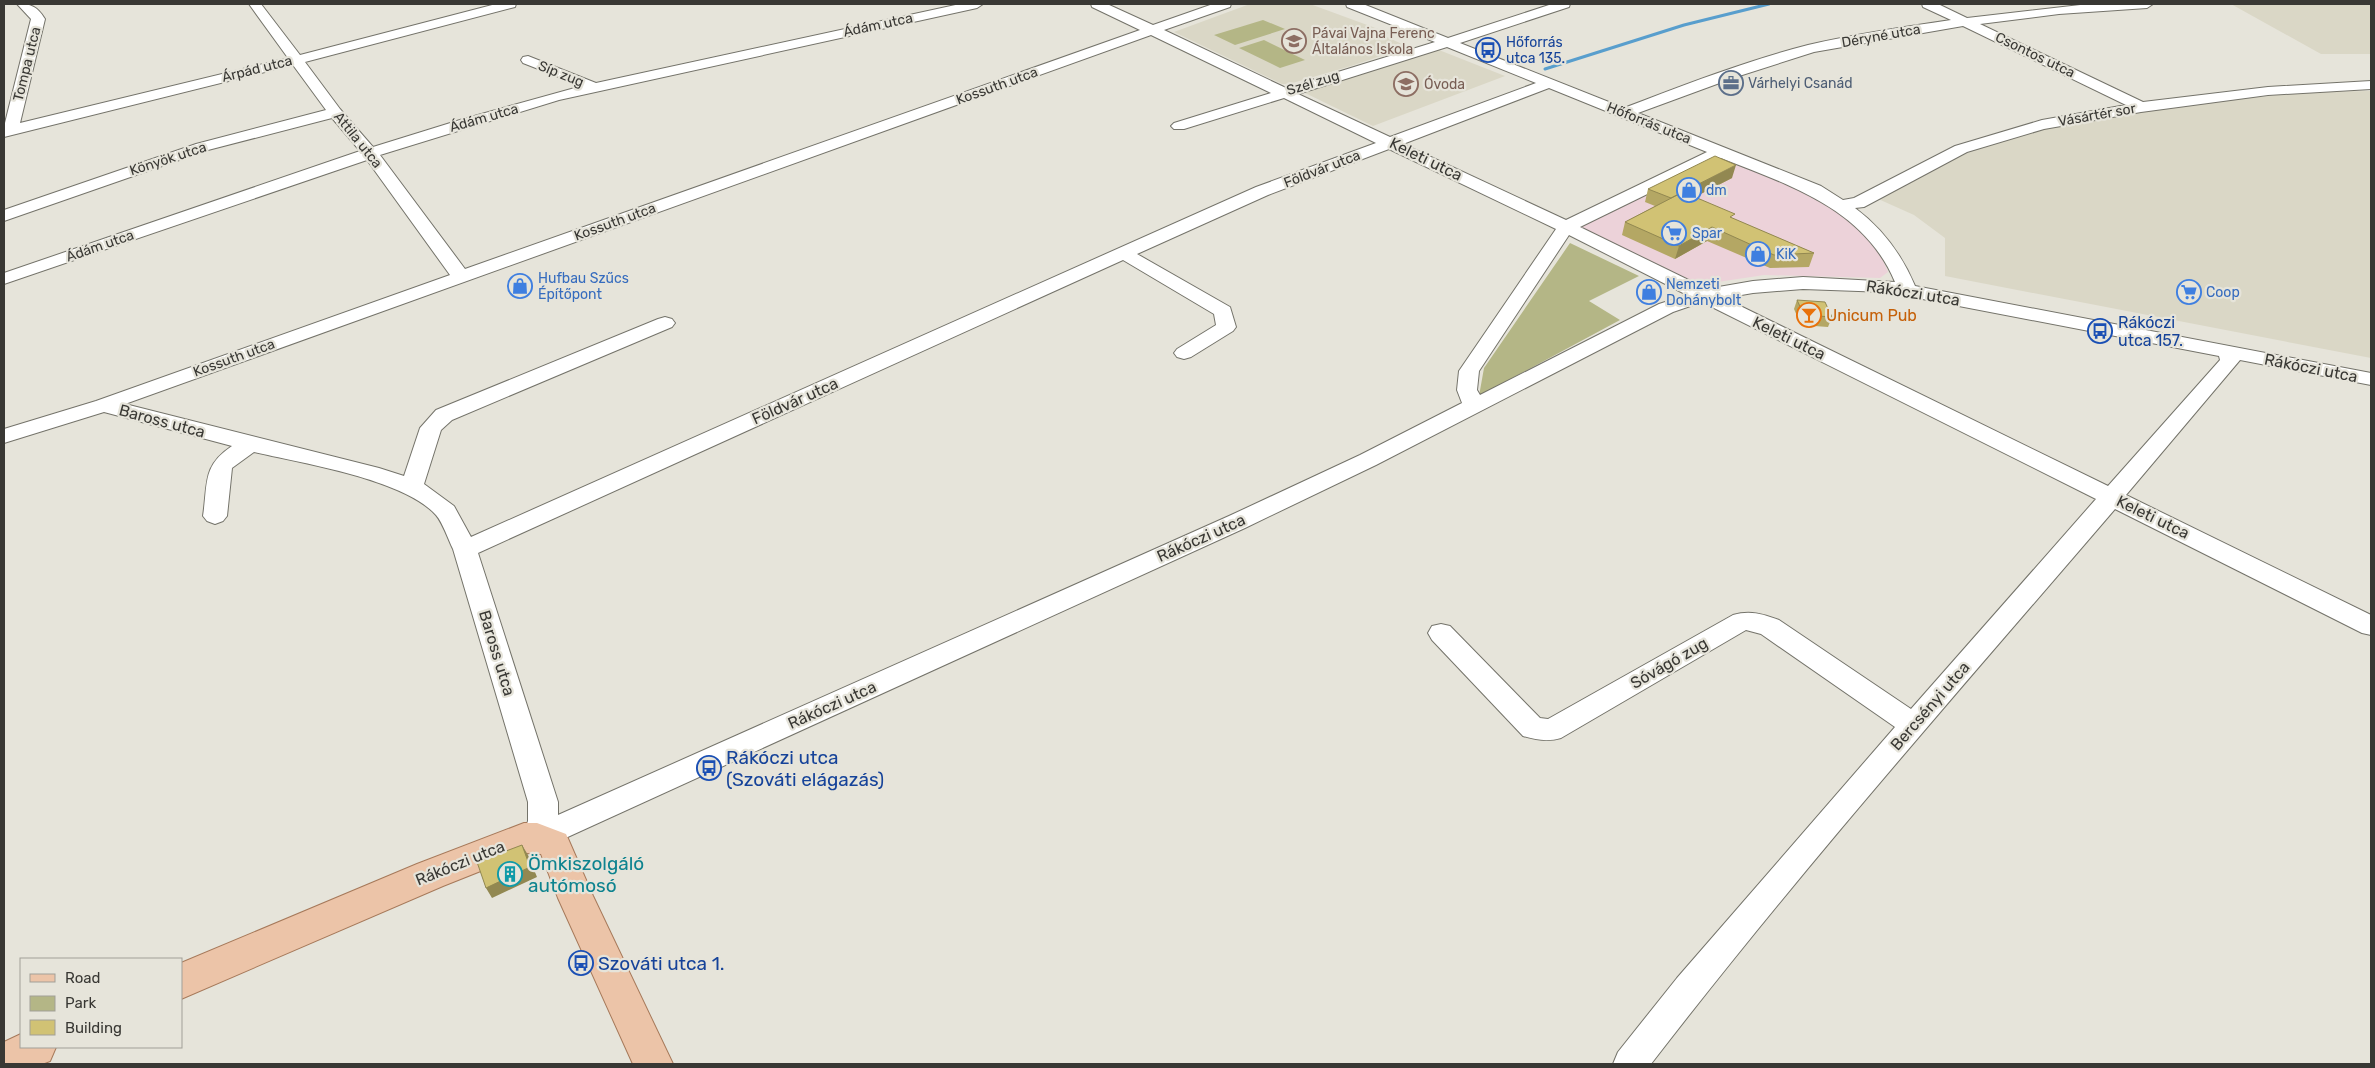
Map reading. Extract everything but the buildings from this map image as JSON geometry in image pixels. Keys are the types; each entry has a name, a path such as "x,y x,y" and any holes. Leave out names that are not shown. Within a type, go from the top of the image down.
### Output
{"main road":[{"name":"Rákóczi utca","path":"182,981 430,875 524,838 537,838"},
{"path":"537,838 554,844 576,898 654,1064"},
{"path":"4,1062 34,1048"}],"street":[{"name":"Tompa utca","path":"7,131 38,20 34,12 23,4"},
{"name":"Attila utca","path":"255,4 335,112 370,153 462,277"},
{"name":"Árpád utca","path":"7,131 296,60 508,4"},
{"name":"Ádám utca","path":"4,279 370,153 464,123 594,88 977,4"},
{"name":"Keleti utca","path":"1097,4 1392,142 2371,626"},
{"name":"Kossuth utca","path":"4,436 103,405 1225,4"},
{"name":"Hőforrás utca","path":"1352,4 1807,186 1865,222 1904,278 1908,291"},
{"name":"Szél zug","path":"1179,126 1564,4"},
{"name":"Csontos utca","path":"1928,4 2141,107"},
{"name":"Déryné utca","path":"1624,113 1718,78 1798,53 1874,36 1965,21 2091,6 2147,4"},
{"name":"Síp zug","path":"528,60 588,83 594,88"},
{"name":"Földvár utca","path":"465,549 1262,192 1550,83"},
{"name":"Vásártér sor","path":"1839,205 1858,203 1961,149 2042,124 2141,107 2290,89 2371,85"},
{"name":"Könyök utca","path":"4,216 202,147 335,112"},
{"path":"1474,406 1467,390 1469,370 1566,227 1720,152"},
{"path":"1125,254 1223,311 1226,327 1184,353"},
{"name":"Rákóczi utca","path":"537,838 1237,522 1474,406 1666,308 1702,296 1753,287 1803,283 1886,286 2371,379"},
{"path":"412,487 431,428 444,415 665,323"},
{"name":"Bercsényi utca","path":"1630,1064 1689,989 1913,725 2230,361 2229,352"},
{"name":"Baross utca","path":"103,405 250,444 379,474 412,487 446,511 465,549 543,802 543,821 537,838"},
{"path":"215,516 221,468 225,461 250,444"},
{"name":"Sóvágó zug","path":"1441,633 1533,728 1551,730 1742,621 1757,622 1770,627 1913,725"}],"shaded area":[{"name":"Pávai Vajna Ferenc Általános Iskola","path":"1250,4 1310,4 1389,33 1383,35 1408,47 1351,66 1289,84 1282,84 1174,32"},
{"path":"2231,4 2371,4 2371,54 2321,54"},
{"name":"Óvoda","path":"1439,50 1505,76 1373,126 1301,91"},
{"path":"2371,91 2371,358 1945,276 1945,238 1914,215 1876,198 1971,151 2052,127 2146,109 2308,92"},
{"path":"1725,157 1813,196 1865,228 1878,249 1888,272 1880,278 1764,275 1698,285 1577,228"}],"green space":[{"path":"1263,20 1285,29 1235,45 1214,35"},
{"path":"1264,40 1305,60 1280,68 1239,48"},
{"path":"1570,243 1639,276 1589,301 1620,320 1479,396 1484,368"}],"waterway":[{"path":"1545,69 1684,25 1769,4"}],"place":[{"name":"Pávai Vajna Ferenc Általános Iskola","path":"1294,41"},
{"name":"Hőforrás utca 135.","path":"1488,50"},
{"name":"Várhelyi Csanád","path":"1731,83"},
{"name":"Óvoda","path":"1406,84"},
{"name":"dm","path":"1689,190"},
{"name":"Spar","path":"1674,233"},
{"name":"KiK","path":"1758,254"},
{"name":"Hufbau Szűcs Építőpont","path":"520,286"},
{"name":"Nemzeti Dohánybolt","path":"1649,292"},
{"name":"Coop","path":"2189,292"},
{"name":"Unicum Pub","path":"1809,315"},
{"name":"Rákóczi utca 157.","path":"2100,331"},
{"name":"Rákóczi utca (Szováti elágazás)","path":"709,768"},
{"name":"Ömkiszolgáló autómosó","path":"510,874"},
{"name":"Szováti utca 1.","path":"581,963"}]}
